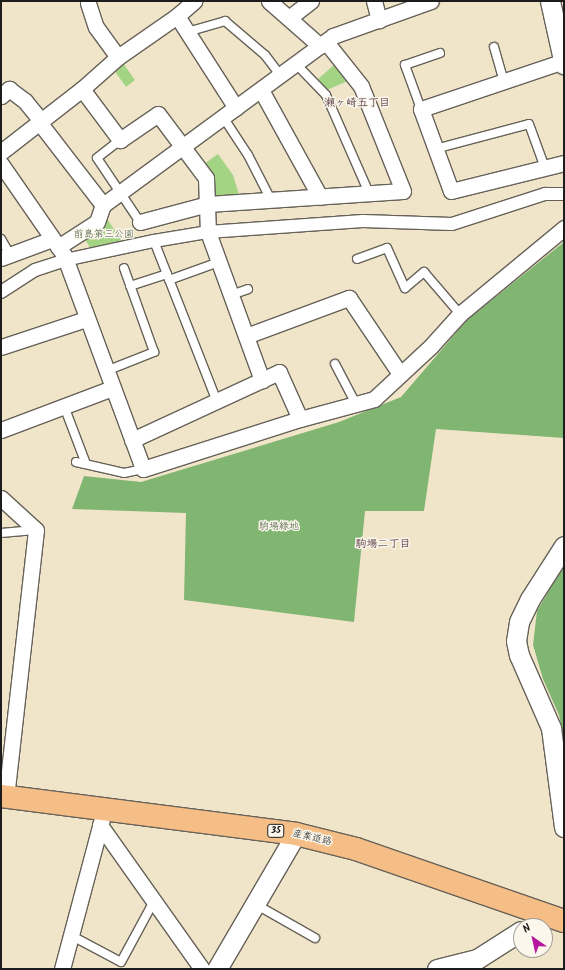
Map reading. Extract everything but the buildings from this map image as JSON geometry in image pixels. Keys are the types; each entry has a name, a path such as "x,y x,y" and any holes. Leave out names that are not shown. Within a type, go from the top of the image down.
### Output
{"main road":[{"name":"産業道路","path":"4,796 102,817 296,834 356,849 529,918"},
{"name":"産業道路","path":"553,921 564,921"}],"street":[{"path":"1,152 82,89 118,57 177,16 194,1"},
{"path":"140,222 208,204 403,192 361,86 323,44 269,1"},
{"path":"289,18 311,1"},
{"path":"374,1 379,20"},
{"path":"1,292 35,270 59,249 97,222 103,205 333,36 429,1"},
{"path":"550,1 560,28 564,62 420,109 451,191 564,163"},
{"path":"88,3 96,27 118,57"},
{"path":"177,16 236,108"},
{"path":"82,89 120,140 158,114 184,146 206,178 208,232 262,380"},
{"path":"1,96 9,90 25,101 103,205"},
{"path":"261,90 320,197"},
{"path":"1,164 59,249 143,469 300,419 374,399 431,346 460,314 564,228"},
{"path":"6,257 59,249 154,241 208,232 363,221 452,224 545,194 564,194"},
{"path":"246,336 349,298 400,374"},
{"path":"1,347 86,319"},
{"path":"132,440 279,372 300,419"},
{"path":"1,430 112,388"},
{"path":"1,498 36,530 4,796"},
{"path":"564,546 530,600 519,622 516,640 519,654 551,728 564,826"},
{"path":"102,817 154,901 202,969"},
{"path":"62,969 72,936 102,817"},
{"path":"217,969 296,834"},
{"path":"436,969 481,964 513,938"}],"lane":[{"path":"187,32 225,21 265,55 280,75"},
{"path":"494,47 504,81"},
{"path":"420,109 405,65 440,53"},
{"path":"296,64 326,95 370,194"},
{"path":"223,117 248,155 271,200"},
{"path":"436,150 529,124 545,168"},
{"path":"120,140 97,158 140,222"},
{"path":"1,239 6,257"},
{"path":"154,241 217,402"},
{"path":"357,259 388,248 405,288 424,272 460,314"},
{"path":"130,286 168,277 219,262"},
{"path":"106,371 154,352 124,268"},
{"path":"231,295 248,289"},
{"path":"335,364 356,404"},
{"path":"64,406 86,464"},
{"path":"76,462 124,473 143,469"},
{"path":"1,533 36,530"},
{"path":"72,936 121,962 154,901"},
{"path":"254,904 315,938"}],"green space":[{"path":"123,63 135,80 126,87 114,70"},
{"path":"335,64 350,80 327,90 318,79"},
{"path":"218,154 233,175 240,198 215,200 213,177 204,164"},
{"name":"前島第三公園","path":"104,214 123,243 92,251 82,234"},
{"name":"駒場緑地","path":"564,242 564,438 436,429 424,511 365,511 354,622 184,600 186,513 72,509 84,476 141,482 339,422 401,397 467,320"},
{"path":"564,565 564,740 559,715 543,679 533,645 537,611"}],"district":[{"name":"瀬ヶ崎五丁目","path":"357,103"},
{"name":"駒場二丁目","path":"383,544"}]}
